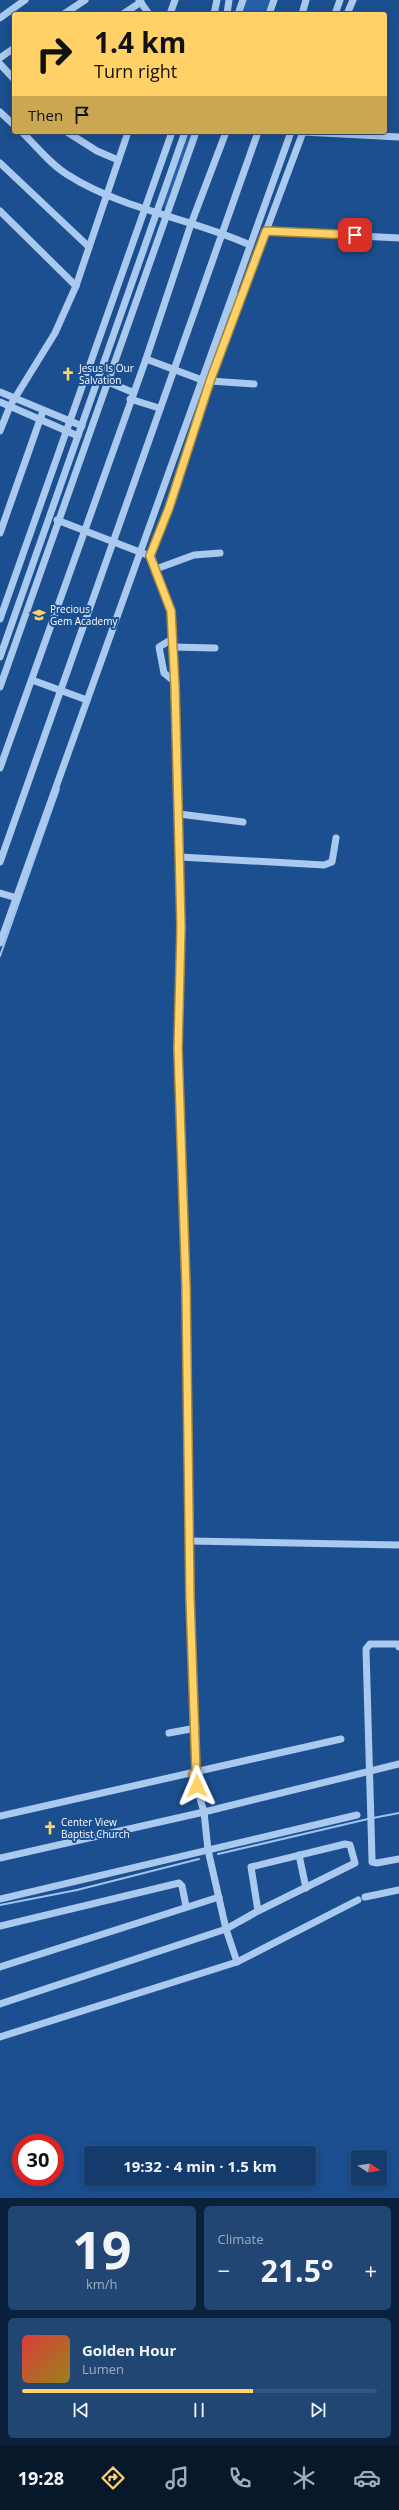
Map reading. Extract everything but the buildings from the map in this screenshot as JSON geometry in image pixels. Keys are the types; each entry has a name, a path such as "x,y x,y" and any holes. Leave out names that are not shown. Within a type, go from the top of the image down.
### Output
{"street":[{"path":"0,18 25,0"},
{"path":"67,12 85,0"},
{"path":"171,12 175,0"},
{"path":"214,12 217,0"},
{"path":"227,12 229,0"},
{"path":"239,12 243,0"},
{"path":"270,12 274,0"},
{"path":"303,12 306,0"},
{"path":"336,12 339,0"},
{"path":"349,12 353,0"},
{"path":"126,12 140,1 148,12"},
{"path":"0,58 12,49"},
{"path":"0,64 12,77"},
{"path":"0,112 12,123"},
{"path":"24,134 67,175 107,195 166,216 222,232 250,245"},
{"path":"72,134 97,151 118,160"},
{"path":"0,431 15,397 55,333 76,286 127,134"},
{"path":"0,619 171,134"},
{"path":"0,657 184,134"},
{"path":"0,687 57,520 108,382 195,134"},
{"path":"0,768 131,395 146,359 191,224 225,134"},
{"path":"0,862 173,368 257,134"},
{"path":"0,943 290,134"},
{"path":"150,556 169,508 210,381 302,134"},
{"path":"341,134 399,137"},
{"path":"0,163 89,247"},
{"path":"0,211 76,286"},
{"path":"266,231 399,238"},
{"path":"146,359 202,380"},
{"path":"210,381 254,384"},
{"path":"108,382 159,408"},
{"path":"0,392 82,426"},
{"path":"0,402 40,421 78,436"},
{"path":"0,533 43,411"},
{"path":"57,520 150,556 156,568 171,611 175,682 180,857 181,927 178,1049 186,1287 190,1541 196,1728 195,1772 204,1812 208,1849 226,1930 237,1962"},
{"path":"156,568 194,555 220,553"},
{"path":"172,639 159,647 164,673 175,682"},
{"path":"172,647 216,648"},
{"path":"32,680 87,700"},
{"path":"178,814 243,822"},
{"path":"180,857 324,865 332,862 336,838"},
{"path":"0,892 17,898"},
{"path":"190,1541 399,1545"},
{"path":"399,1647 399,1644 370,1644 366,1649 371,1771 372,1862 377,1863 399,1859"},
{"path":"169,1733 196,1728"},
{"path":"0,1816 341,1739"},
{"path":"0,1858 204,1812 399,1764"},
{"path":"0,1899 357,1815"},
{"path":"0,2004 226,1930 258,1911 355,1863 348,1844 252,1867 258,1911"},
{"path":"299,1855 306,1888"},
{"path":"0,1926 179,1884 182,1886 186,1906"},
{"path":"365,1897 399,1890"},
{"path":"0,1967 186,1906 219,1897"},
{"path":"0,2037 237,1962 358,1900"}],"shaded area":[{"path":"247,0 270,0 266,12 243,12"},
{"path":"188,134 193,134 167,208 165,208 163,204"}],"waterway":[{"path":"230,312 237,293"},
{"path":"0,956 59,789"},
{"path":"373,1818 399,1813"},
{"path":"218,1854 368,1819"},
{"path":"0,1905 77,1890 199,1859"}],"place":[{"name":"Jesus Is Our Salvation","path":"68,374"},
{"name":"Precious Gem Academy","path":"39,615"},
{"name":"Center View Baptist Church","path":"50,1828"}],"route":[{"path":"197,1786 193,1774 196,1771 197,1745 190,1597 186,1287 180,1156 178,1049 181,927 175,687 171,611 156,568 150,556 169,508 210,381 266,231 355,235"}]}
